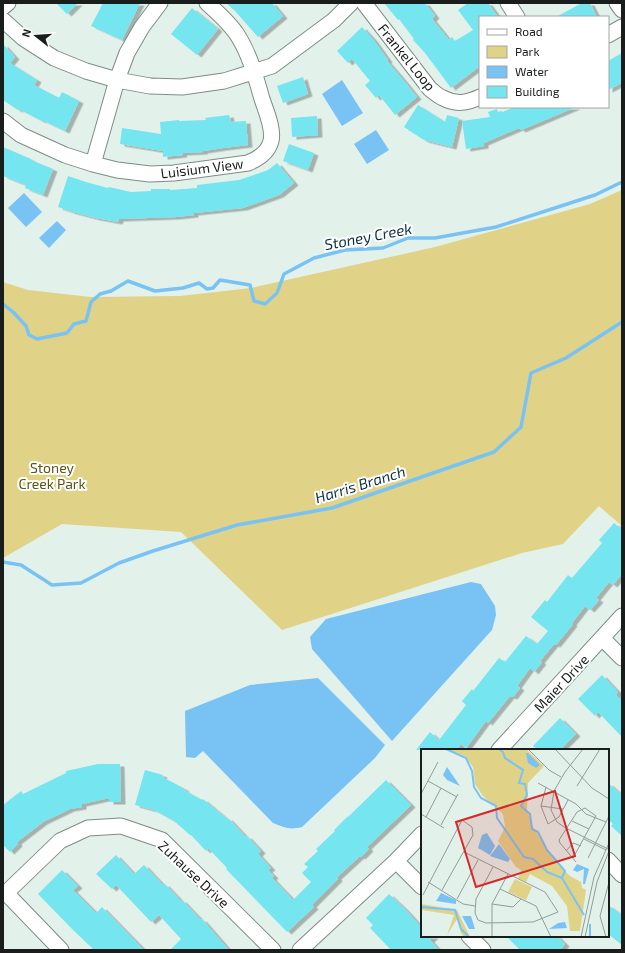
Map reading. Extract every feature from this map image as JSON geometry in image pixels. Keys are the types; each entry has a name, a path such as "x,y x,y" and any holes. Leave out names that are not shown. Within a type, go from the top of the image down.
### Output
{"street":[{"path":"3,7 8,3"},
{"path":"93,164 117,80 127,53 142,27 160,3"},
{"name":"Luisium View","path":"3,121 21,135 65,155 117,170 150,174 174,173 248,163 257,160 266,152 271,141 271,128 254,72 238,35 230,25 207,3"},
{"path":"3,20 23,38 54,58 86,72 150,86 182,87 224,81 272,66 334,20 351,3"},
{"name":"Frankel Loop","path":"364,3 430,89 442,98 454,102 469,102 479,97"},
{"path":"508,3 516,16"},
{"path":"617,3 622,10"},
{"path":"609,34 622,27"},
{"name":"Maier Drive","path":"501,749 622,616"},
{"path":"602,638 622,658"},
{"name":"Zuhause Drive","path":"61,950 6,893 60,841 88,828 120,826 162,840 273,950"},
{"path":"300,950 396,861 421,835"},
{"path":"396,861 421,886"},
{"path":"609,861 622,875"},
{"path":"470,937 483,950"}],"green space":[{"name":"Stoney Creek Park","path":"622,190 622,526 599,506 563,544 522,553 282,630 181,532 62,524 3,558 3,282 28,290 91,297 180,296 251,288 435,247 590,204"}],"water":[{"path":"342,80 363,113 342,126 322,94"},
{"path":"376,130 389,150 367,164 354,144"},
{"path":"24,193 42,212 26,227 8,208"},
{"path":"57,221 66,230 49,248 39,238"},
{"path":"471,582 481,584 495,606 496,615 492,630 392,741 312,649 310,637 326,619"},
{"path":"318,678 385,745 375,758 302,827 288,828 273,823 203,751 195,758 186,757 185,711 250,685"}],"building":[{"path":"56,3 78,3 67,14"},
{"path":"103,3 140,3 122,40 91,26"},
{"path":"226,3 272,3 283,16 258,37"},
{"path":"384,3 425,3 435,16 432,19 449,40 452,37 455,41 473,30 458,10 468,3 488,3 497,16 479,16 479,67 451,88 425,53 413,40 414,39 399,19 398,20"},
{"path":"582,3 590,3 596,16 558,16"},
{"path":"192,8 218,29 197,55 171,34"},
{"path":"362,27 373,39 388,60 387,61 417,97 395,115 379,95 376,98 365,85 370,81 352,59 348,63 337,51"},
{"path":"3,44 15,57 10,63 37,80 34,85 59,98 62,92 79,101 65,131 19,109 18,110 3,100"},
{"path":"622,53 622,83 609,90 609,60"},
{"path":"303,77 308,94 283,103 277,86"},
{"path":"418,105 445,122 447,115 459,118 452,147 424,140 404,127"},
{"path":"512,108 574,108 521,130 519,128 484,143 484,146 466,149 462,121 490,117 488,112 497,109 498,112"},
{"path":"229,115 231,122 246,121 248,145 203,152 182,153 183,155 163,157 163,151 120,144 122,128 161,134 160,122 206,120 205,118"},
{"path":"317,116 318,135 292,137 291,118"},
{"path":"289,144 314,153 308,170 283,161"},
{"path":"3,147 53,169 43,195 25,188 26,185 3,176"},
{"path":"277,163 294,183 279,195 243,208 194,213 194,215 176,217 119,219 118,222 96,218 58,207 68,176 108,188 131,192 151,191 151,189 170,190 197,188 197,185 239,180 268,170"},
{"path":"614,523 622,530 622,574 613,585 609,582 596,598 599,600 590,610 585,606 556,645 554,644 540,661 542,662 534,672 530,668 517,686 520,688 513,697 510,696 488,723 486,721 466,748 461,744 457,749 416,750 430,732 439,740 466,705 462,701 472,689 473,691 499,658 505,662 526,636 537,644 548,631 531,617 545,600 547,602 568,575 572,578 602,543 599,540"},
{"path":"602,675 618,692 616,695 622,701 622,737 598,712 595,716 578,699"},
{"path":"560,718 576,734 561,749 537,749 533,746"},
{"path":"98,764 120,764 121,802 109,802 109,798 82,804 82,807 70,809 43,822 17,842 18,844 10,852 3,845 3,805 21,791 23,794 66,773 66,771"},
{"path":"145,770 163,775 162,777 202,800 203,799 227,819 228,818 261,851 258,854 271,868 268,870 274,876 272,878 293,900 311,882 302,873 308,867 304,864 318,851 316,849 335,831 334,830 386,780 411,805 367,847 369,849 361,857 360,856 337,877 338,879 312,905 314,907 287,932 226,869 227,868 208,848 206,851 191,835 174,821 154,810 135,805"},
{"path":"609,784 622,795 622,836 611,826 613,824 609,820"},
{"path":"116,855 134,874 144,865 163,885 165,884 201,920 202,919 229,950 170,950 181,939 159,915 151,922 116,885 112,889 96,874"},
{"path":"62,870 78,886 73,890 96,913 102,907 144,950 94,950 72,929 38,894"},
{"path":"389,894 421,927 421,937 433,937 430,940 439,950 391,950 370,928 373,925 366,918"},
{"path":"609,906 622,915 622,945 609,935"},
{"path":"507,937 558,937 565,944 560,950 520,950"}],"waterway":[{"name":"Stoney Creek","path":"3,304 26,326 29,335 37,339 67,333 74,324 86,321 91,302 100,294 111,291 128,281 155,291 183,288 199,283 207,289 213,288 220,280 250,285 254,301 265,304 277,293 284,274 314,258 345,250 383,248 408,238 435,238 496,227 595,195 622,182"},
{"name":"Harris Branch","path":"3,562 21,565 52,585 81,583 119,563 153,551 237,525 332,508 494,452 521,427 531,373 566,358 622,322"}]}
